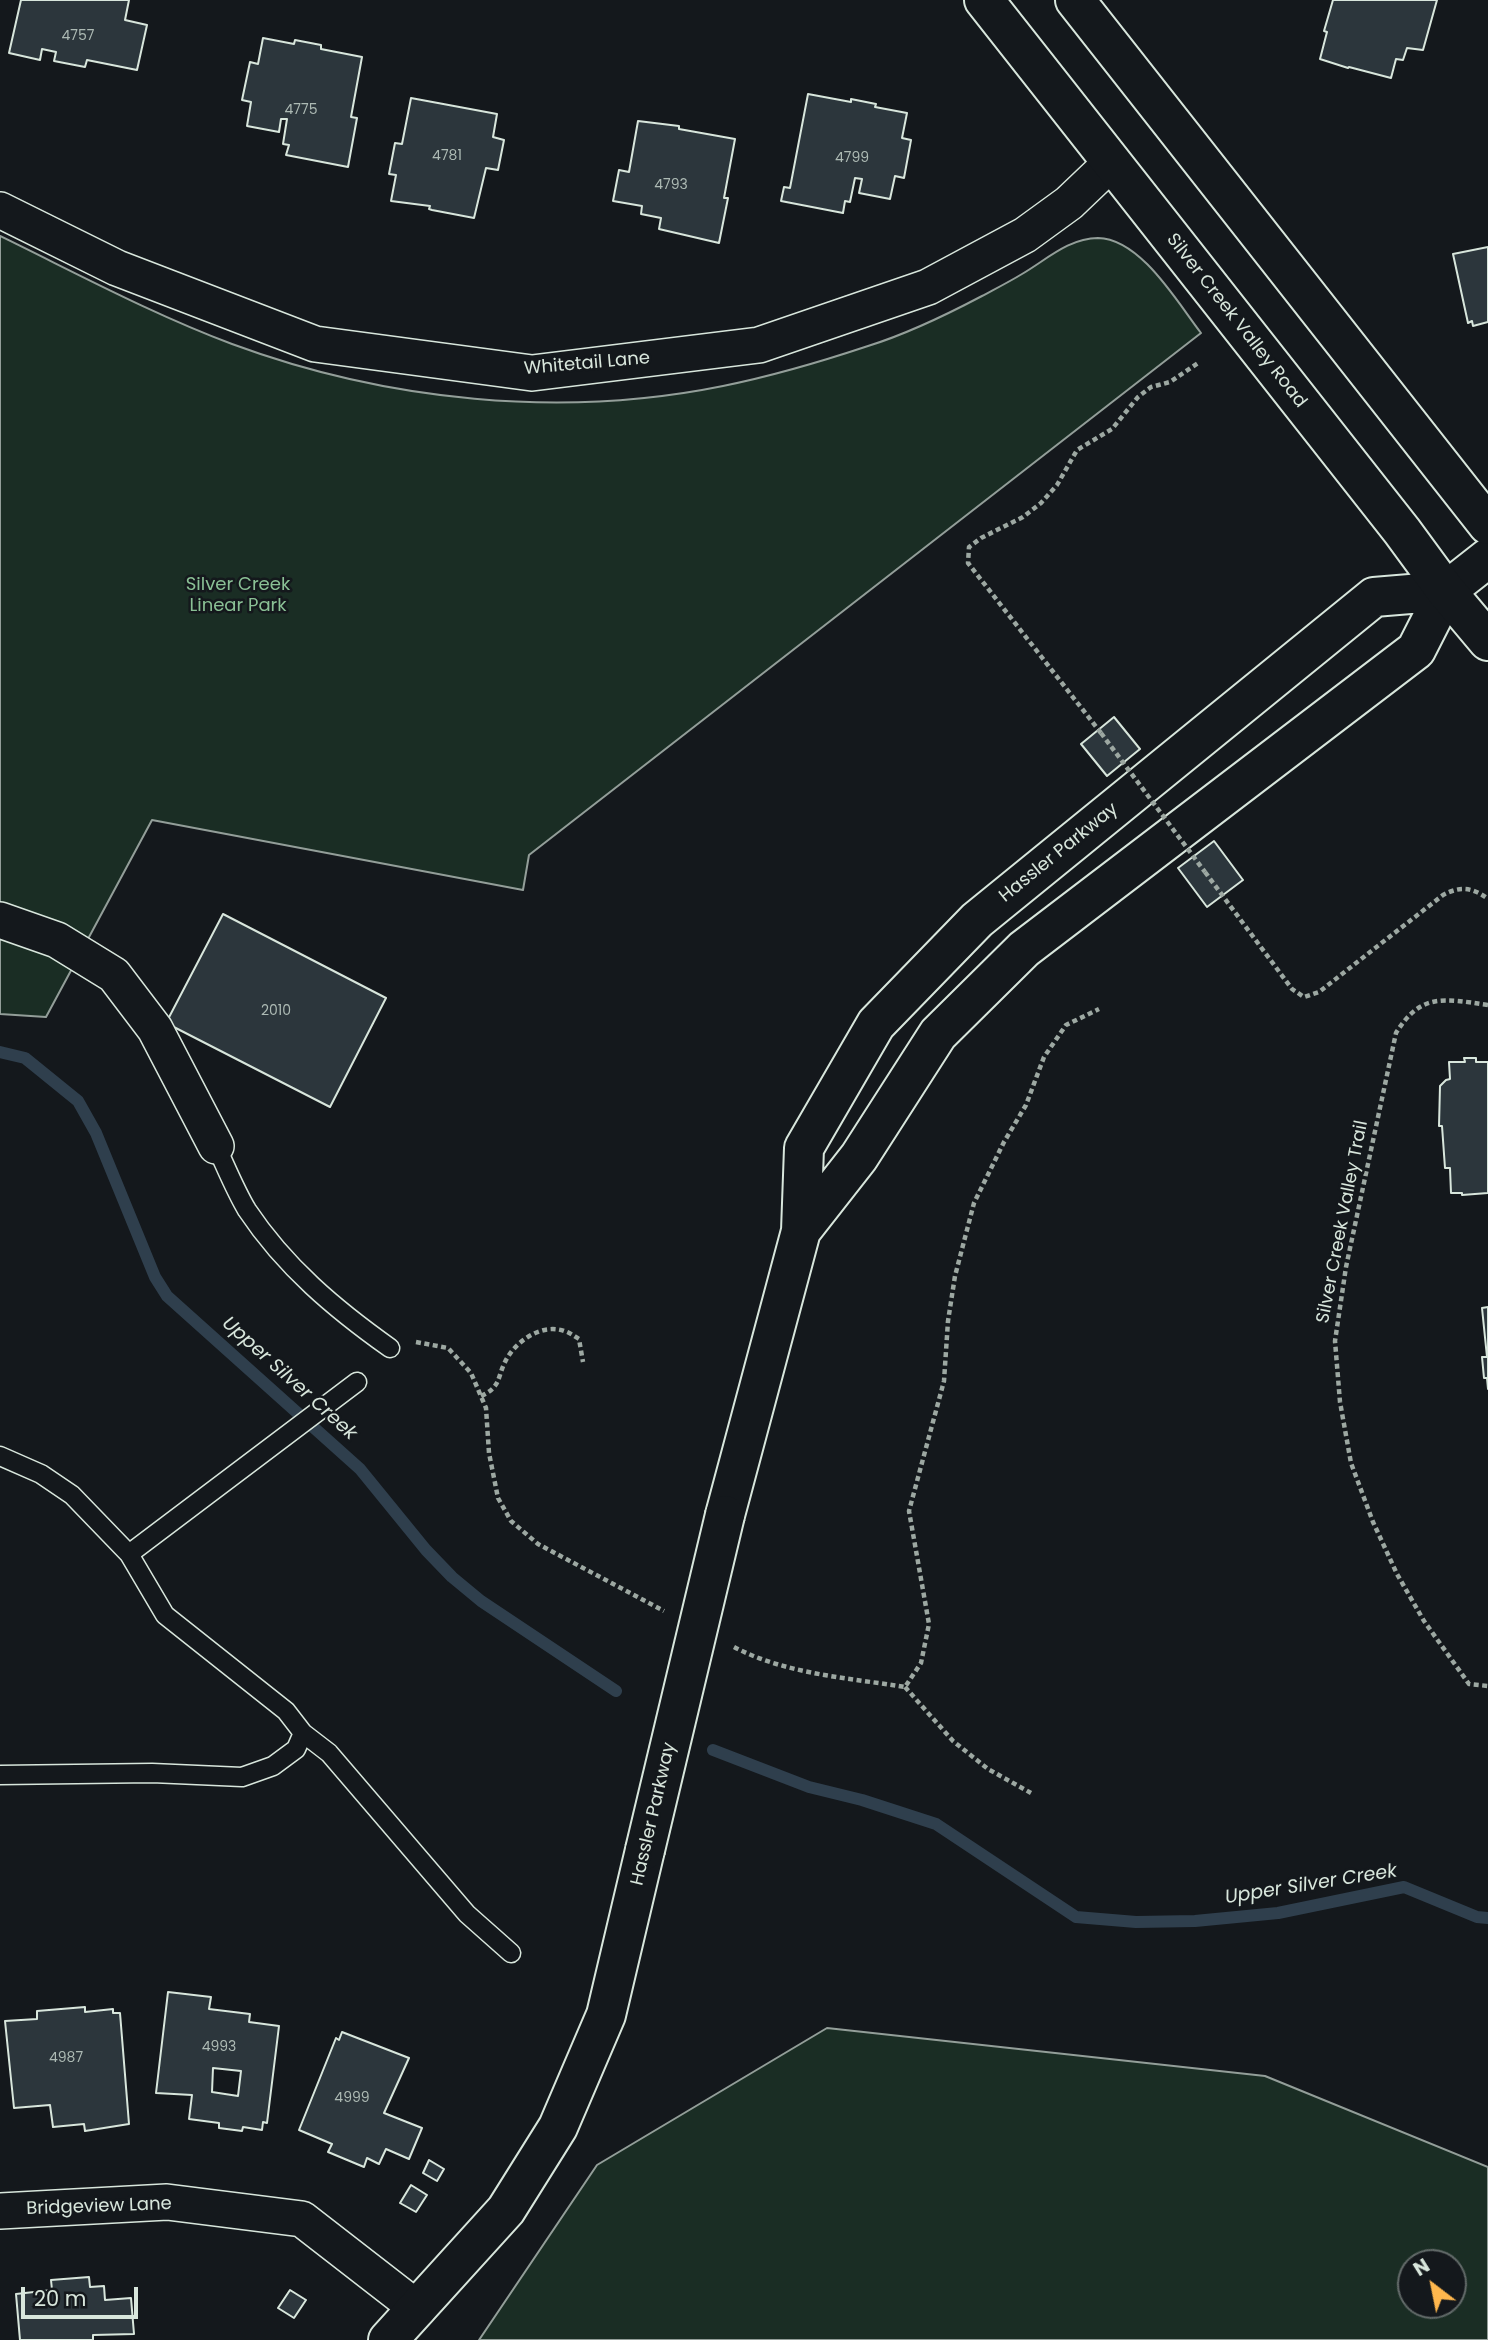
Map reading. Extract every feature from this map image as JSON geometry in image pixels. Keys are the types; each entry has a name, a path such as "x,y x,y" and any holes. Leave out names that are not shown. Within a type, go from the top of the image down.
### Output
{"street":[{"name":"Silver Creek Valley Road","path":"984,0 1402,531 1446,591 1488,641"},
{"path":"1075,0 1488,525"},
{"name":"Whitetail Lane","path":"0,210 117,268 315,344 532,373 759,345 928,287 1025,235 1069,203 1112,162"},
{"name":"Hassler Parkway","path":"801,1231 859,1157 937,1034 1024,949 1416,650 1446,591 1488,558"},
{"name":"Hassler Parkway","path":"388,2340 506,2210 558,2127 606,2015 725,1516 801,1231 804,1148 876,1024 977,920 1374,597 1446,591"},
{"path":"0,920 57,940 114,975 155,1029 216,1146"},
{"name":"Bridgeview Lane","path":"0,2211 167,2202 302,2219 418,2309"}],"lane":[{"path":"216,1146 246,1208 290,1266 342,1313 390,1348"},
{"path":"130,1554 357,1382"},
{"path":"0,1457 41,1474 72,1494 130,1554 165,1615 286,1711 303,1733 329,1753 467,1914 511,1953"},
{"path":"0,1775 152,1773 242,1777 273,1766 296,1749 303,1733"}],"path":[{"path":"1198,363 1170,382 1151,387 1138,397 1112,429 1077,450 1057,485 1041,503 1023,517 969,547 968,563 1101,733 1292,989 1304,997 1319,992 1443,895 1458,887 1477,891 1488,899"},
{"name":"Silver Creek Valley Trail","path":"1488,1005 1435,1001 1419,1006 1405,1018 1396,1033 1346,1267 1335,1341 1340,1402 1351,1463 1373,1522 1410,1597 1455,1666 1469,1684 1488,1686"},
{"path":"481,1396 491,1391 498,1382 504,1363 512,1351 540,1330 565,1331 579,1339 583,1362"},
{"path":"905,1687 953,1741 988,1769 1031,1793"}],"green space":[{"name":"Silver Creek Linear Park","path":"0,236 143,306 232,344 291,364 351,379 412,391 475,399 600,401 662,396 778,373 912,330 1002,285 1068,246 1098,238 1114,241 1143,260 1157,274 1201,333 529,855 523,890 152,820 46,1017 0,1014"},
{"path":"827,2028 1265,2076 1488,2167 1488,2340 479,2340 597,2165"}],"building":[{"path":"21,0 129,0 125,20 147,25 137,70 87,60 85,67 54,61 56,52 42,49 40,60 9,53"},
{"path":"1333,0 1437,0 1423,50 1407,48 1403,60 1396,59 1391,78 1320,59 1327,32 1324,31"},
{"path":"263,38 294,44 295,40 321,45 321,49 362,57 351,117 357,118 348,167 286,155 289,145 283,144 287,119 281,119 279,132 247,126 251,102 242,100 250,62 258,64"},
{"path":"808,94 851,102 851,99 907,113 902,138 911,140 904,178 895,176 890,199 859,193 862,179 855,178 850,202 845,201 843,213 781,201 784,187 790,188"},
{"path":"411,98 497,114 493,137 504,140 498,170 486,168 474,218 432,210 429,209 430,206 391,201 396,175 389,174 395,143 402,144"},
{"path":"638,121 679,126 679,129 735,139 719,243 659,229 661,218 641,214 642,206 613,201 619,170 629,172"},
{"path":"1488,247 1488,322 1473,326 1472,321 1468,323 1453,254"},
{"path":"1114,717 1140,749 1107,776 1081,744"},
{"path":"1214,841 1243,880 1207,907 1178,868"},
{"path":"223,914 386,998 330,1107 166,1023"},
{"path":"1464,1058 1488,1062 1488,1193 1451,1193 1450,1168 1445,1168 1442,1126 1439,1126 1440,1086 1450,1079 1449,1062 1465,1062"},
{"path":"1488,1307 1488,1389 1482,1357 1487,1357 1482,1308"},
{"path":"168,1992 211,1997 209,2009 250,2014 249,2022 279,2026 267,2123 263,2122 262,2130 243,2127 242,2131 219,2128 219,2123 189,2119 192,2095 156,2093","holes":["213,2068 241,2071 238,2096 212,2092"]},
{"path":"85,2007 85,2012 113,2009 113,2013 120,2013 129,2124 85,2131 84,2124 53,2127 50,2105 14,2108 5,2021 37,2019 37,2011"},
{"path":"342,2032 409,2058 384,2113 422,2128 409,2159 386,2149 379,2164 367,2158 364,2167 328,2152 332,2144 299,2130 336,2038 339,2040"},
{"path":"429,2160 444,2169 437,2181 423,2173"},
{"path":"411,2185 427,2195 416,2212 400,2203"},
{"path":"89,2277 90,2287 104,2286 105,2300 131,2298 134,2334 93,2335 93,2340 20,2340 16,2294 52,2290 51,2280"},
{"path":"290,2290 306,2300 294,2318 278,2308"}],"waterway":[{"name":"Upper Silver Creek","path":"0,1052 25,1058 78,1101 96,1133 155,1277 167,1296 360,1469 426,1550 452,1577 481,1601 616,1691"},
{"name":"Upper Silver Creek","path":"713,1750 809,1787 862,1800 936,1824 1076,1917 1136,1922 1195,1921 1278,1913 1404,1887 1477,1917 1488,1918"}]}
